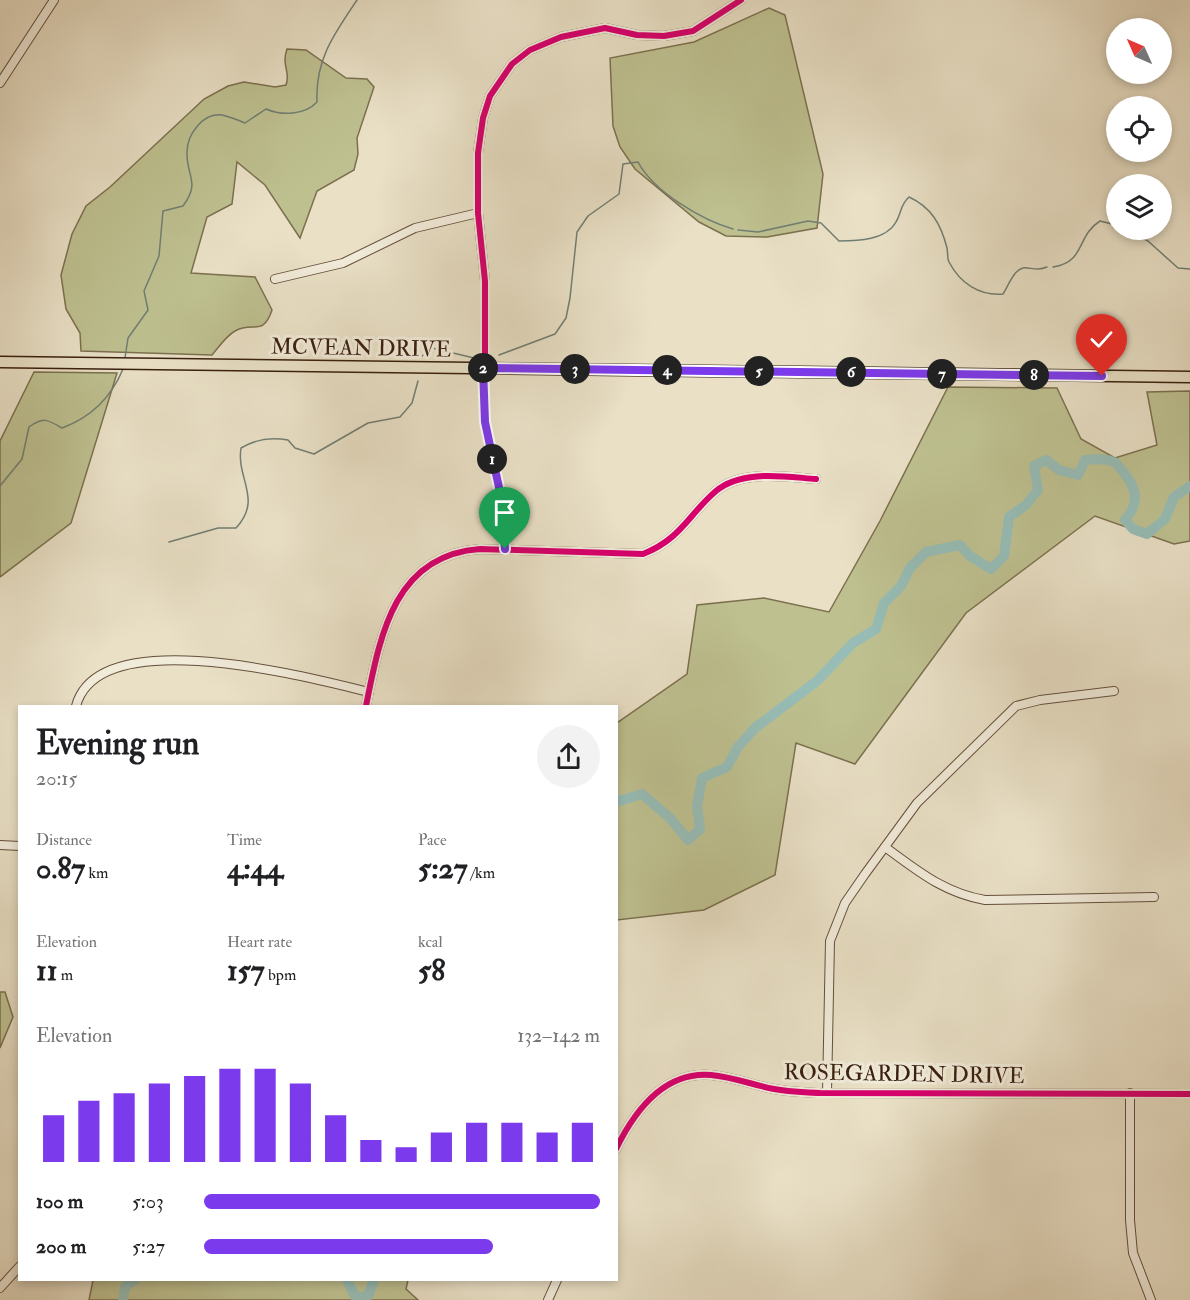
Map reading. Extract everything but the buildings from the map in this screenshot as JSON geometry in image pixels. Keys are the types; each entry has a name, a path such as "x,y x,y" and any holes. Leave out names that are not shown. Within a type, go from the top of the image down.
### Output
{"main road":[{"name":"MCVEAN DRIVE","path":"0,362 1190,377"}],"street":[{"path":"0,82 54,0"},
{"path":"505,549 501,497 485,422 483,368 485,281 478,213 478,153 483,118 490,96 512,64 530,50 561,37 605,28 637,35 664,36 693,31 741,0"},
{"path":"275,279 343,263 415,228 478,213"},
{"path":"366,705 391,610 411,580 435,562 465,550 505,549 644,554 664,546 718,489 733,483 774,476 816,479"},
{"path":"77,705 88,686 105,673 124,665 149,662 241,664 369,692"},
{"path":"827,1093 830,941 845,903 885,846 917,803 1016,706 1040,700 1114,691"},
{"path":"0,845 18,846"},
{"path":"885,846 946,890 985,900 1154,897"},
{"name":"ROSEGARDEN DRIVE","path":"618,1145 628,1124 649,1099 679,1081 709,1075 740,1079 773,1089 827,1093 1190,1094"},
{"path":"1131,1093 1133,1253 1151,1300"},
{"path":"0,1288 18,1268"},
{"path":"548,1300 557,1281"}],"green space":[{"path":"769,8 785,15 823,174 817,228 767,237 726,236 699,222 635,169 620,147 613,126 610,58 694,42"},
{"path":"287,49 306,50 346,78 367,79 374,87 357,138 358,154 354,170 317,191 300,238 265,185 237,162 232,204 207,217 191,273 255,277 272,310 269,318 261,326 241,328 235,331 212,355 81,351 80,333 66,309 61,275 72,234 86,206 110,187 204,99 228,86 244,82 275,87 286,85 285,55"},
{"path":"34,372 117,373 71,523 0,577 0,441"},
{"path":"948,387 1057,388 1081,439 1115,458 1157,445 1147,392 1190,391 1190,541 1174,544 1095,516 966,613 855,764 796,743 775,875 704,910 618,920 618,722 687,674 697,605 764,598 829,612 880,521"},
{"path":"0,992 5,992 13,1017 0,1048"},
{"path":"93,1281 408,1281 406,1289 418,1300 89,1300"}],"waterway":[{"path":"125,358 128,338 148,310 144,291 159,256 163,211 183,206 191,191 187,152 193,132 203,121 215,115 222,115 245,123 266,109 279,113 293,113 306,110 317,102 317,87 323,60 341,24 357,0"},
{"path":"499,355 555,334 566,318 577,232 588,216 619,194 623,164 638,162 645,173 667,194 707,219 733,229"},
{"path":"738,230 758,232 808,221 821,223 839,241 871,238 886,233 891,228 909,197 917,201 934,217 942,231 948,260 953,269 971,287 986,293 1003,294 1019,270 1047,267"},
{"path":"1053,267 1071,260 1092,227 1100,221 1106,222"},
{"path":"1146,240 1178,268 1190,269"},
{"path":"422,356 432,348 474,358"},
{"path":"0,486 22,459 29,427 45,420 62,428 82,418 106,398 123,369"},
{"path":"169,542 218,528 236,528 244,518 248,498 240,459 241,448 258,441 282,439 288,440 295,448 314,454 368,423 400,417 412,403 418,381"},
{"path":"618,801 642,794 670,818 688,840 700,829 697,806 702,778 727,767 738,747 755,728 817,681 853,643 876,629 884,603 901,586 910,568 926,552 960,545 970,556 991,569 1004,556 1009,517 1026,505 1038,490 1034,466 1046,460 1059,470 1078,475 1085,460 1103,459 1114,462 1129,479 1135,496 1133,508 1125,520 1133,529 1147,534 1165,519 1174,497 1190,486"},
{"path":"123,1300 125,1287 134,1281"},
{"path":"348,1281 356,1298 368,1296 374,1281"}],"cycle path":[{"path":"505,549 501,497 485,422 485,281 478,213 478,153 483,118 490,96 512,64 530,50 561,37 605,28 637,35 664,36 693,31 741,0"},
{"path":"366,705 378,653 396,604 410,583 428,566 451,555 480,549 643,554 656,548 675,534 706,500 727,484 764,476 816,479"},
{"path":"618,1145 632,1121 653,1097 665,1087 694,1076 719,1076 780,1090 820,1093 1190,1094"}],"route":[{"path":"505,549 501,497 485,422 483,368 1102,376"}]}
